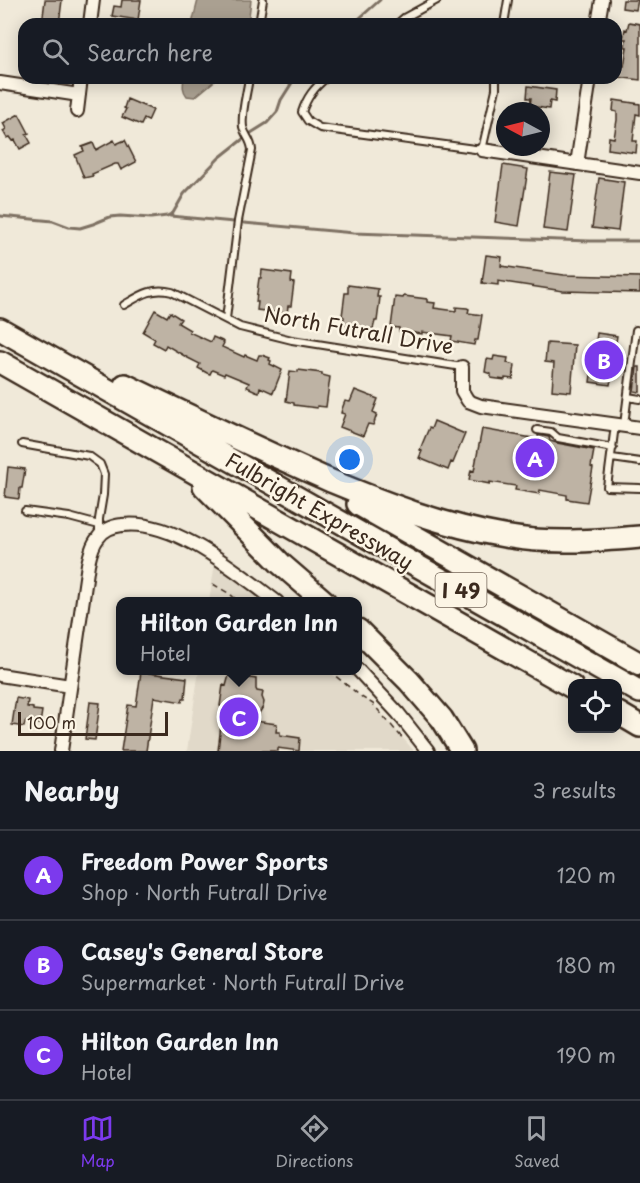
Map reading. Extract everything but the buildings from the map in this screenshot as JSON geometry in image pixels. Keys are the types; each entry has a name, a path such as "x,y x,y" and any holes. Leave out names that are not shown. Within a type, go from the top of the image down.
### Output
{"highway":[{"path":"0,328 293,464 388,504 432,519 506,537 556,541 640,537"},
{"name":"Fulbright Expressway","path":"0,328 640,692"},
{"name":"Fulbright Expressway","path":"0,362 568,684"},
{"path":"293,464 429,545 640,664"},
{"path":"186,468 281,564 319,597"},
{"path":"362,635 410,681 442,719 462,751"},
{"path":"622,715 640,726"}],"street":[{"path":"91,18 93,0"},
{"path":"599,18 602,0"},
{"path":"0,83 79,95"},
{"path":"76,111 80,84"},
{"path":"578,164 589,84"},
{"path":"482,150 640,173"},
{"name":"North Futrall Drive","path":"462,367 462,391 468,401 481,406 640,428"},
{"path":"61,751 88,564 101,530 135,524 160,529 213,555 270,597"},
{"path":"0,675 70,686"},
{"path":"362,675 398,713 428,751"}],"lane":[{"path":"260,18 263,0"},
{"path":"404,18 437,0"},
{"path":"505,18 508,0"},
{"path":"226,320 238,221 252,150 251,142 243,130 248,84"},
{"path":"320,84 312,91 302,112 308,121 320,128 482,150 496,84"},
{"name":"North Futrall Drive","path":"124,305 153,291 163,290 172,292 240,327 292,340 462,367"},
{"path":"640,331 636,330 632,379 613,448 607,487 640,488"},
{"path":"627,397 640,399"},
{"path":"537,430 551,432 558,438 613,448"},
{"path":"22,444 89,456 100,464 104,474 101,530 69,517 25,511"},
{"path":"612,458 640,462"}],"path":[{"path":"213,585 233,597"},
{"path":"334,675 373,704 405,741"}],"shaded area":[{"path":"198,0 251,0 249,18 194,18"},
{"path":"183,84 211,84 195,97 187,96"},
{"path":"216,556 270,597 210,597"},
{"path":"198,675 333,675 373,704 414,751 187,751"}],"waterway":[{"path":"360,18 380,0"},
{"path":"251,133 267,123 277,112 281,100 291,84"},
{"path":"0,216 53,221 80,228 110,217 167,216 173,213 184,194 219,158 243,139"},
{"path":"170,216 234,222"},
{"path":"244,223 354,233 640,241"}],"place":[{"name":"Casey's General Store","path":"604,360"},
{"name":"Freedom Power Sports","path":"535,458"},
{"name":"Hilton Garden Inn","path":"239,717"}]}
